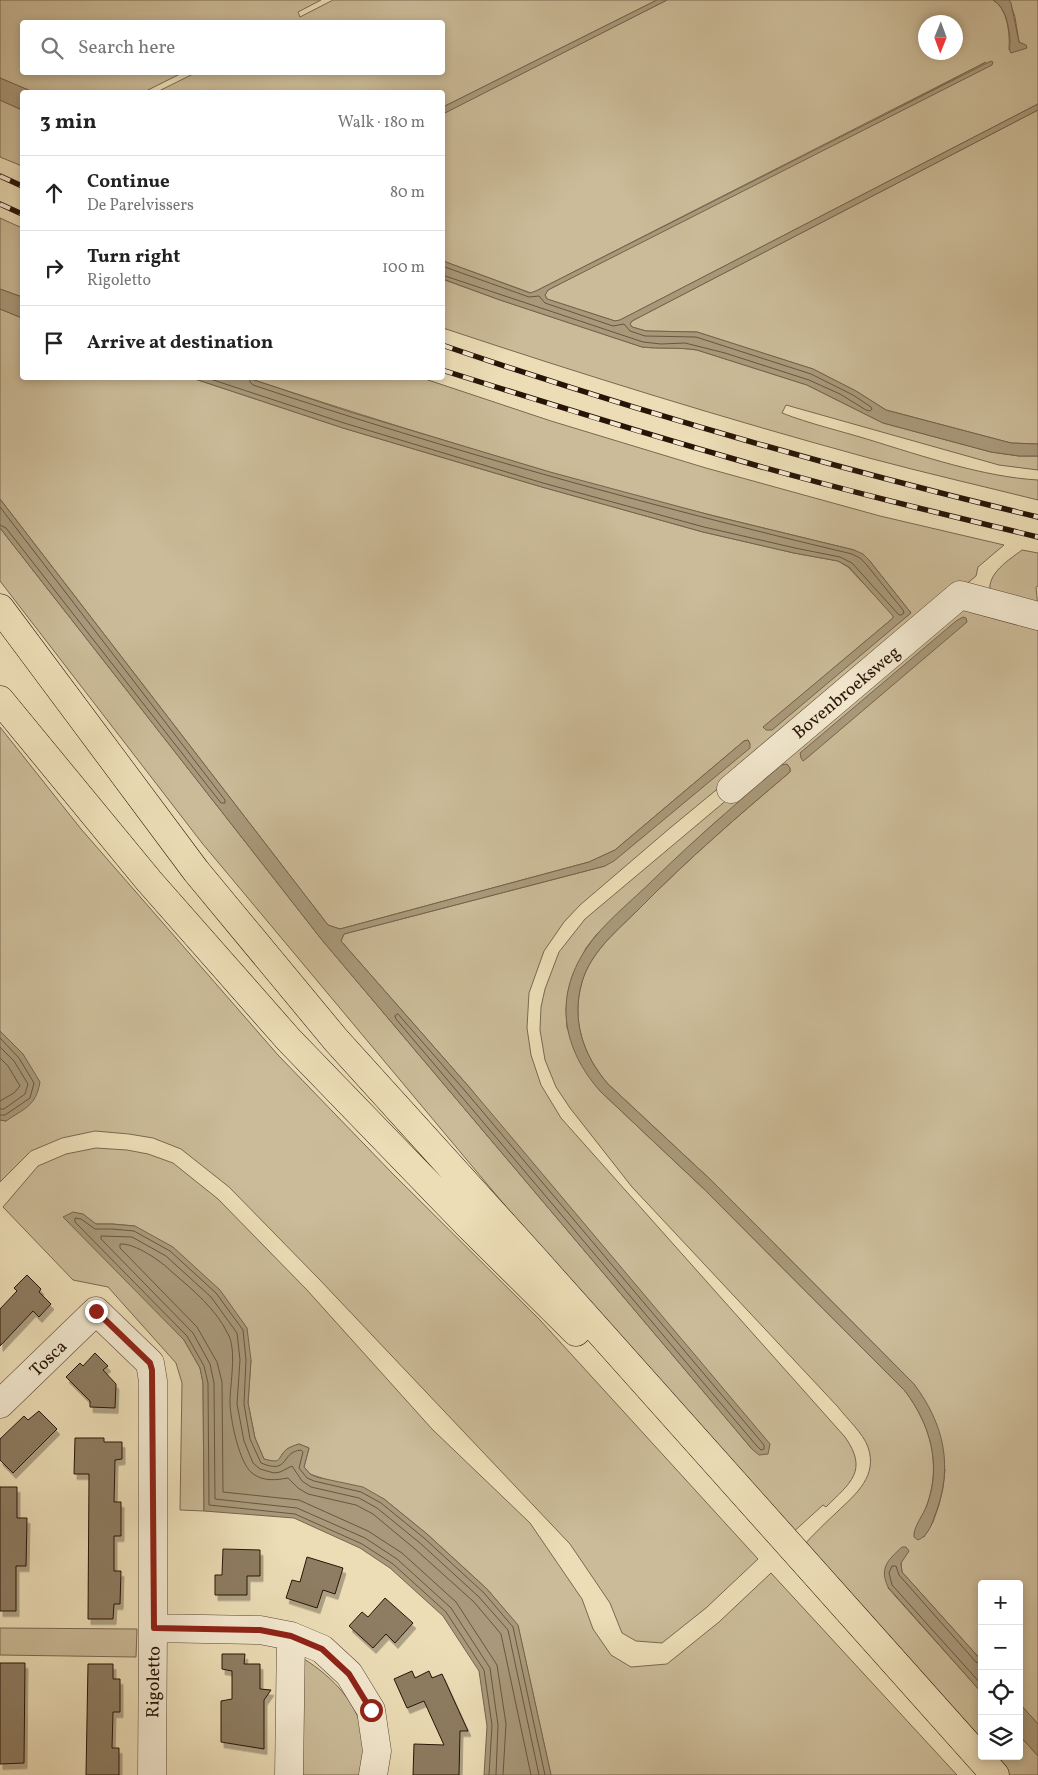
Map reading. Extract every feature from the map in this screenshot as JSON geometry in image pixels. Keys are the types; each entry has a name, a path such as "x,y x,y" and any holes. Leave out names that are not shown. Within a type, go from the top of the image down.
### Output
{"highway":[{"path":"0,608 196,871 336,1040 995,1775"},
{"path":"0,700 149,881 289,1040 468,1225 568,1323 663,1423 977,1775"}],"street":[{"name":"Bovenbroeksweg","path":"731,789 960,595 1038,616"},
{"name":"Tosca","path":"0,1404 96,1311"},
{"name":"Rigoletto","path":"96,1311 150,1363 152,1370 154,1628 152,1775"},
{"path":"154,1628 260,1630 291,1636 322,1649 349,1674 371,1710 377,1751 373,1775"},
{"path":"290,1775 291,1636"}],"shaded area":[{"path":"0,0 321,0 298,12 300,17 333,0 657,0 445,106 445,90 161,90 191,75 445,75 445,20 20,20 20,75 178,75 148,90 28,90 0,78"},
{"path":"667,0 993,0 1002,9 1007,22 1009,50 1022,44 1019,42 1015,17 1009,0 1038,0 1038,104 620,320 615,321 547,299 545,295 548,290 986,62 531,293 445,262 445,112"},
{"path":"0,100 20,109 20,165 0,157"},
{"path":"1038,110 1038,444 1011,443 886,410 856,391 813,369 697,332 646,331 632,327 630,324 632,321"},
{"path":"0,218 20,227 20,296 0,289"},
{"path":"445,280 642,347 697,350 807,385 883,423 991,452 1019,456 1038,456 1038,470 999,465 786,405 782,413 953,465 996,475 1038,480 1038,500 890,464 602,380 445,329"},
{"path":"0,309 20,317 20,380 198,380 343,428 542,487 703,532 838,561 848,567 894,616 764,727 911,613 869,560 854,550 663,503 549,472 254,380 428,380 551,421 706,468 880,516 1004,545 978,567 976,576 670,828 580,905 564,922 544,951 529,993 527,1028 531,1055 541,1085 561,1118 845,1437 852,1449 856,1459 854,1476 826,1507 823,1505 790,1535 538,1245 202,843 0,581 0,528 322,940 752,1449 470,1088 341,941 344,934 605,866 750,744 748,740 744,741 615,850 589,862 340,929 328,925 0,499"},
{"path":"1022,550 1038,553 1038,586 1036,587 1038,609 990,592 990,585 995,573"},
{"path":"962,608 1038,623 1038,1724 1023,1707 1023,1580 978,1580 978,1657 902,1572 901,1563 906,1547 888,1588 978,1689 978,1743 802,1547 863,1484 868,1476 870,1467 868,1447 838,1407 632,1187 570,1108 556,1087 545,1060 540,1030 541,1007 545,989 559,952 585,919 785,751","holes":["787,764 790,772 676,873 614,933 592,960 586,971 579,996 579,1023 586,1049 599,1073 608,1084 713,1182 914,1384 945,1470 939,1505 933,1522 924,1537 914,1534 927,1506 932,1487 933,1458 927,1430 905,1391 705,1190 600,1091 567,1028 566,1009 572,977 586,948 596,935 712,825"]},
{"path":"0,727 81,829 278,1055 392,1173 540,1320 758,1559 706,1608 662,1643 636,1641 622,1633 610,1603 570,1544 319,1279 229,1187 181,1149 153,1138 95,1131 62,1138 31,1151 0,1182 0,1120 6,1121 23,1054 0,1031"},
{"path":"96,1148 127,1150 148,1154 173,1163 218,1199 307,1290 432,1429 530,1523 582,1599 593,1629 611,1655 631,1667 667,1664 719,1622 771,1573 957,1775 551,1775 518,1626 487,1589 427,1534 384,1499 310,1474 304,1467 309,1448 299,1444 287,1449 277,1461 264,1459 255,1438 248,1403 251,1360 135,1226 95,1224 83,1214 184,1340 200,1368 203,1383 204,1511 180,1510 182,1383 176,1363 108,1287 73,1280 3,1207 38,1166 66,1154"},
{"path":"0,1628 137,1629 136,1657 0,1655"},
{"path":"304,1659 335,1683 357,1715 364,1740 364,1775 298,1775"},
{"path":"1023,1739 1038,1756 1038,1775 1006,1775 993,1760 1023,1760"}],"water":[{"path":"657,0 667,0 445,113 445,106"},
{"path":"993,0 1009,0 1019,42 1026,45 1027,48 1011,53 1009,48 1009,30 1004,12"},
{"path":"991,61 993,62 992,65 548,290 545,295 547,299 615,321 620,320 1038,104 1038,110 632,321 630,324 632,327 646,331 697,332 813,369 856,391 886,410 1011,443 1038,444 1038,456 1019,456 991,452 883,423 807,385 697,350 642,347 445,280 445,262 530,293"},
{"path":"0,78 28,90 20,90 20,109 0,100"},
{"path":"0,289 20,296 20,317 0,309"},
{"path":"198,380 254,380 350,412 550,472 714,516 854,550 863,554 869,560 911,613 772,730 766,730 763,727 893,618 849,567 838,561 703,532 343,428"},
{"path":"0,499 328,925 340,929 589,862 615,850 744,741 748,740 750,748 614,861 605,866 344,934 341,941 470,1088 770,1444 768,1454 759,1455 752,1449 322,940 0,528"},
{"path":"963,617 966,618 967,622 803,761 800,753"},
{"path":"787,764 790,772 676,872 614,933 599,951 592,960 582,982 579,996 579,1023 586,1049 599,1073 608,1084 713,1182 914,1384 924,1399 939,1430 945,1463 941,1497 931,1526 927,1533 918,1540 914,1537 914,1533 927,1505 931,1490 933,1460 927,1431 914,1404 905,1391 705,1190 600,1091 587,1075 578,1058 571,1041 567,1023 566,1004 569,986 576,967 600,930 717,821 781,765"},
{"path":"0,1031 23,1054 40,1082 36,1096 29,1106 6,1121 0,1120"},
{"path":"73,1212 83,1214 96,1224 135,1226 173,1247 220,1290 247,1328 251,1360 248,1403 255,1438 264,1459 277,1461 287,1449 299,1444 309,1448 304,1467 310,1474 363,1487 384,1499 427,1534 487,1589 518,1625 551,1775 484,1775 487,1726 479,1671 443,1616 390,1568 360,1548 294,1518 204,1511 203,1383 200,1368 184,1340 63,1217"},
{"path":"902,1547 906,1547 909,1551 901,1563 902,1572 978,1657 978,1688 888,1587 884,1575 886,1565"},
{"path":"1023,1707 1038,1724 1038,1756 1023,1739"}],"building":[{"path":"27,1275 41,1289 39,1292 51,1304 39,1317 33,1311 0,1346 0,1309 17,1291 14,1288"},
{"path":"95,1353 108,1366 103,1370 116,1384 115,1408 90,1407 90,1401 66,1377 80,1363 83,1366"},
{"path":"39,1411 57,1429 13,1473 0,1460 0,1439 24,1416 28,1420"},
{"path":"75,1438 104,1438 104,1442 122,1442 122,1459 115,1460 114,1502 121,1502 121,1536 114,1536 114,1571 121,1571 120,1604 114,1604 113,1619 88,1619 89,1474 74,1474"},
{"path":"0,1487 17,1487 17,1518 27,1518 26,1566 16,1566 16,1611 0,1611"},
{"path":"223,1549 260,1550 260,1576 247,1576 247,1595 215,1595 215,1575 222,1575"},
{"path":"307,1557 343,1568 335,1594 323,1590 317,1608 286,1598 292,1580 300,1582"},
{"path":"385,1598 413,1623 395,1643 386,1634 373,1648 349,1626 362,1612 368,1617"},
{"path":"222,1654 245,1654 244,1664 260,1664 260,1689 271,1690 264,1700 264,1749 221,1742 221,1701 232,1699 232,1671 222,1669"},
{"path":"0,1663 25,1663 24,1763 0,1764"},
{"path":"88,1664 113,1664 113,1679 120,1679 120,1712 113,1712 112,1748 119,1748 119,1775 86,1775"},
{"path":"412,1671 415,1678 429,1671 432,1678 442,1674 468,1731 460,1731 459,1775 413,1775 414,1744 444,1745 424,1701 407,1708 394,1679"}],"railway":[{"path":"0,176 20,185"},
{"path":"0,204 20,213"},
{"path":"445,346 516,370 738,438 963,499 1038,517"},
{"path":"445,371 691,447 882,499 1038,537"}],"route":[{"path":"96,1311 150,1363 152,1370 154,1628 260,1630 291,1636 322,1649 349,1674 371,1710"}]}
